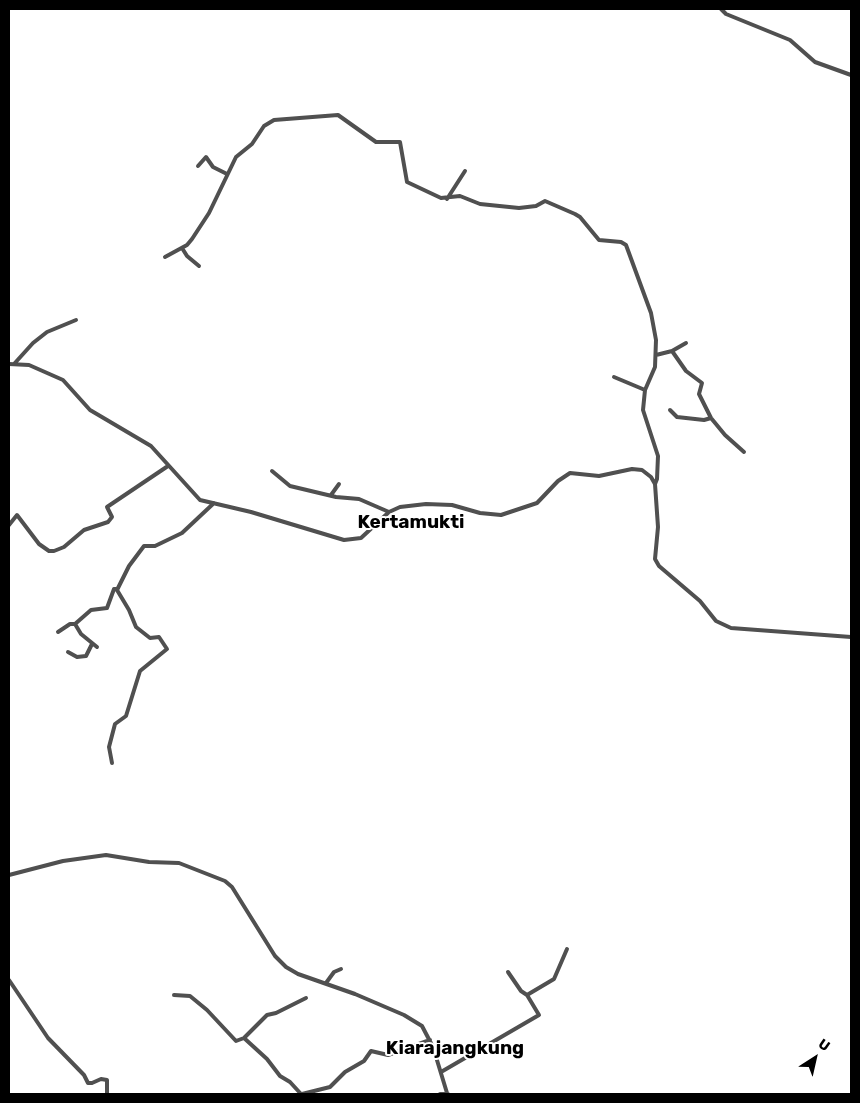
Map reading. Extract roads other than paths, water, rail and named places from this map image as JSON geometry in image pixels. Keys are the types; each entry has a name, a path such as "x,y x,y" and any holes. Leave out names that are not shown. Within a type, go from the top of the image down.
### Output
{"street":[{"path":"722,9 726,14 790,40 815,62 851,75"},
{"path":"165,257 182,248 192,239 209,213 236,158 252,144 269,122 338,115 376,142 400,142 403,147 407,182 447,199 460,196 480,204 519,208 536,206 545,201 580,217 599,240 624,243 634,271 640,279 642,291 651,314 656,340 656,355 655,368 645,390 644,415 658,456 655,484 658,526 655,559 659,566 700,601 716,621 731,628 851,637"},
{"path":"198,166 206,157 213,167 227,174"},
{"path":"447,199 465,171"},
{"path":"182,248 187,256 199,266"},
{"path":"11,364 47,332 76,320"},
{"path":"656,355 672,351 686,342"},
{"path":"672,351 686,371 702,383 698,394 711,418 725,435 744,452"},
{"path":"11,364 29,365 63,380 90,410 145,442 196,498 351,540 361,538 389,512 400,507 426,504 452,505 480,513 501,515 537,504 558,481 570,473 599,476 638,469 648,474 655,484"},
{"path":"614,377 645,390"},
{"path":"670,410 677,417 704,420 711,418"},
{"path":"9,525 17,515 40,544 49,551 54,551 64,547 84,530 108,522 112,517 107,507 168,466"},
{"path":"272,471 290,486 359,500 389,512"},
{"path":"331,495 339,484"},
{"path":"58,632 70,624 75,624 91,610 107,608 114,589 117,589 129,566 144,546 155,546 182,533 214,503"},
{"path":"112,763 109,747 114,729 119,720 126,716 138,676 143,667 167,649 159,637 150,638 136,627 130,610 117,589"},
{"path":"75,624 81,634 97,647"},
{"path":"68,652 77,657 86,656 92,644"},
{"path":"9,875 63,861 106,855 149,862 188,865 229,883 279,961 298,974 326,983 414,1019 422,1026 430,1040 448,1094 440,1094"},
{"path":"527,995 554,979 567,949"},
{"path":"326,983 334,972 341,969"},
{"path":"441,1072 538,1015 539,1013 527,995 521,991 508,972"},
{"path":"9,980 48,1038 88,1082 106,1080 107,1094"},
{"path":"174,995 187,994 207,1010 233,1040 236,1041 244,1038 267,1015 276,1013 306,998"},
{"path":"244,1038 267,1059 280,1076 290,1082 301,1094 330,1087 345,1072 364,1061 371,1052 388,1055 430,1040"}],"district":[{"name":"Kertamukti","path":"411,523"},
{"name":"Kiarajangkung","path":"455,1049"}]}
